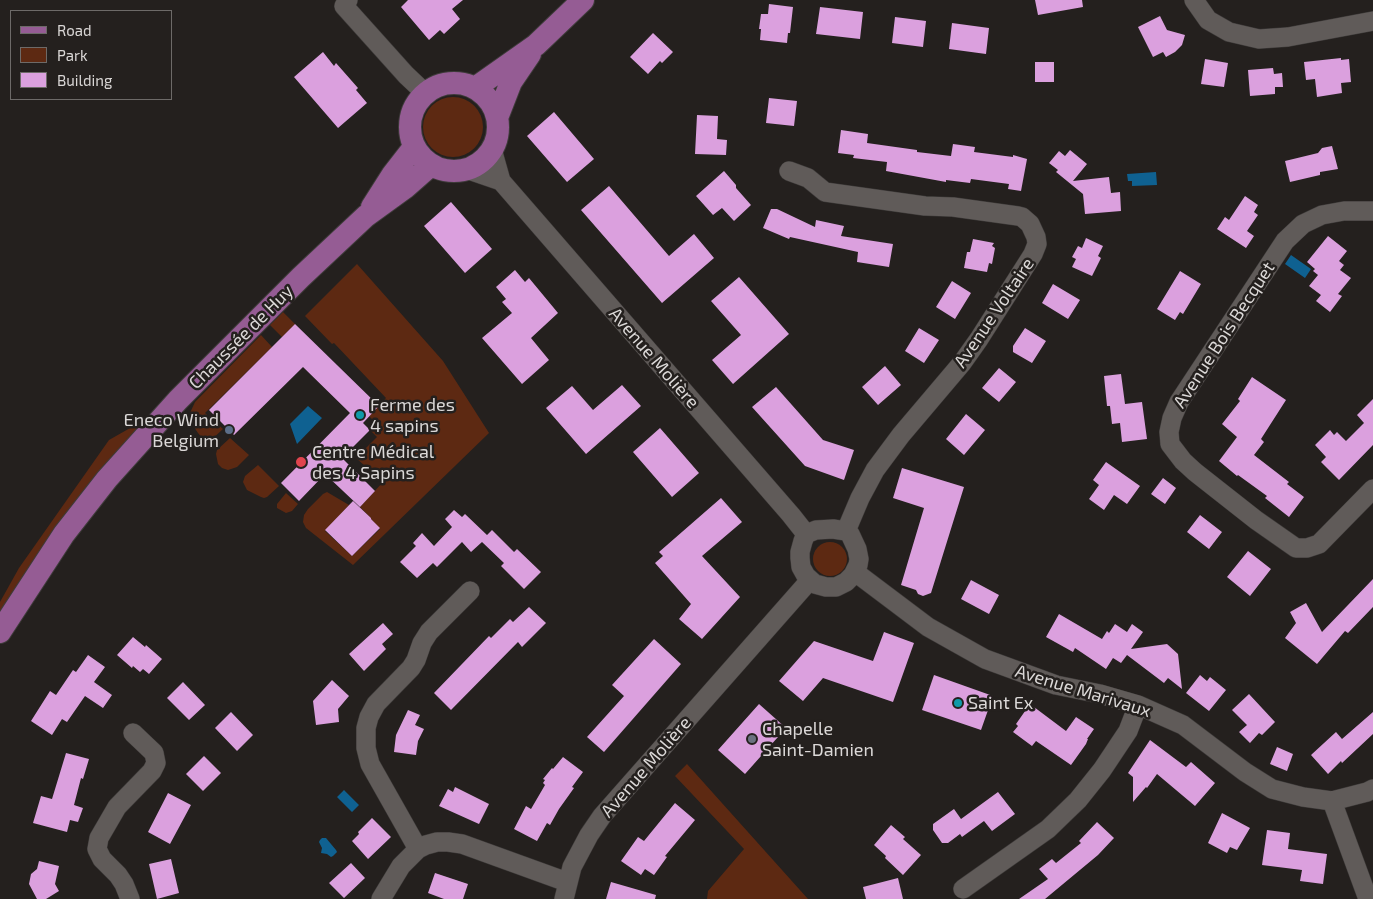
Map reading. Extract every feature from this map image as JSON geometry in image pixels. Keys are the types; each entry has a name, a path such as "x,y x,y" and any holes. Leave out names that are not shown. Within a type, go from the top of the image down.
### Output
{"main road":[{"path":"475,88 536,45 583,0"},
{"path":"497,118 511,82 536,45"},
{"path":"454,82 475,88 486,96 493,106 497,118 497,134 492,149 476,165 466,169 442,170 431,165 421,157 414,147 410,136 411,114 416,103 424,93 443,84 454,82"},
{"name":"Chaussée de Huy","path":"366,216 393,174 414,147"},
{"name":"Chaussée de Huy","path":"0,632 64,534 130,452 178,400 301,277 366,216 406,187 431,165"}],"street":[{"path":"348,0 344,6 424,93"},
{"path":"1194,0 1208,20 1229,32 1259,39 1288,37 1373,21"},
{"name":"Avenue Molière","path":"492,149 501,181 806,534"},
{"path":"466,169 501,181"},
{"name":"Avenue Voltaire","path":"789,170 808,178 825,192 925,206 953,207 1018,216 1030,224 1036,236 1037,244 1033,254 971,351 941,389 900,435 875,470 860,498 846,531"},
{"name":"Avenue Bois Becquet","path":"1373,211 1344,211 1322,215 1303,224 1285,241 1179,402 1172,418 1169,432 1170,444 1195,472 1256,520 1296,548 1307,548 1319,544 1373,489"},
{"path":"837,529 846,531 850,534 857,549 859,559 855,572 846,582 836,587 815,584 804,572 800,558 806,534 816,530 837,529"},
{"name":"Avenue Marivaux","path":"855,572 928,627 986,659 1056,685 1100,694 1138,705 1183,725 1245,772 1272,789 1303,797 1332,801 1367,792 1373,788"},
{"name":"Avenue Molière","path":"566,891 572,867 580,851 589,835 612,804 810,580"},
{"path":"418,849 373,770 366,753 366,728 376,704 414,664 422,643 429,632 470,591"},
{"path":"963,889 1048,829 1078,800 1102,770 1128,731 1138,705"},
{"path":"130,899 118,875 102,860 98,849 99,838 117,807 152,770 156,763 154,753 133,733"},
{"path":"1332,801 1368,899"},
{"path":"381,899 400,866 418,849 437,842 457,843 566,891"}],"green space":[{"path":"453,97 469,102 474,106 478,111 483,127 478,143 474,148 469,152 453,157 437,152 432,148 428,143 423,127 428,111 432,106 437,102"},
{"path":"357,264 443,361 489,433 353,565 306,528 303,522 304,515 327,492 349,505 325,531 352,556 380,529 360,507 383,482 356,458 377,437 370,430 376,423 369,416 386,398 334,343 332,344 305,316"},
{"path":"283,312 295,324 282,337 270,325"},
{"path":"261,335 272,347 205,413 223,429 209,442 204,440 192,424 190,413 195,402"},
{"path":"146,419 0,615 0,602 19,568 109,440"},
{"path":"230,438 249,455 237,467 228,470 218,464 216,454 217,450"},
{"path":"258,465 279,486 264,498 247,490 243,482 245,476"},
{"path":"286,493 298,504 292,511 286,513 277,508 277,504"},
{"path":"830,542 837,543 842,547 846,552 846,566 842,571 837,575 830,576 823,575 818,571 814,566 813,559 814,552 818,547 823,543"},
{"path":"687,764 808,899 707,899 708,891 744,849 675,776"}],"water":[{"path":"1156,172 1157,185 1132,186 1132,181 1128,181 1127,174"},
{"path":"1291,255 1311,269 1305,278 1285,264"},
{"path":"308,406 322,418 297,444 290,424"},
{"path":"344,790 359,805 352,812 337,797"},
{"path":"322,838 326,838 336,850 337,852 333,856 321,853 322,848 319,842"}],"building":[{"path":"408,0 463,0 452,9 460,19 444,34 440,30 429,40 401,7"},
{"path":"1035,0 1082,0 1083,7 1038,15"},
{"path":"769,4 793,7 787,43 760,40 761,14 768,14"},
{"path":"820,7 863,12 860,39 816,34"},
{"path":"1160,16 1167,30 1185,35 1182,45 1175,52 1166,57 1163,52 1153,57 1138,27"},
{"path":"895,17 926,21 923,47 892,43"},
{"path":"952,23 989,28 986,54 949,49"},
{"path":"653,33 673,52 662,63 660,61 648,74 630,57"},
{"path":"323,52 334,66 336,63 358,88 356,90 367,103 338,128 294,77"},
{"path":"1341,58 1341,60 1349,59 1351,82 1341,83 1342,93 1317,97 1315,79 1306,80 1304,62"},
{"path":"1205,59 1228,63 1224,87 1201,84"},
{"path":"1035,62 1054,62 1054,82 1035,82"},
{"path":"1273,68 1274,74 1282,73 1283,87 1275,87 1275,94 1250,96 1248,70"},
{"path":"769,98 797,101 794,126 766,123"},
{"path":"554,112 594,159 567,182 527,136"},
{"path":"697,115 718,116 717,139 727,140 726,155 695,154"},
{"path":"841,130 868,134 867,143 917,150 917,152 951,156 953,144 975,147 974,152 1013,157 1013,155 1027,159 1021,191 1008,189 1009,184 971,179 970,183 946,180 946,182 886,171 887,162 853,158 854,155 838,153"},
{"path":"1332,146 1338,169 1320,172 1320,175 1290,182 1285,161 1318,153 1322,148"},
{"path":"1070,150 1087,164 1073,181 1109,177 1111,193 1120,192 1121,211 1085,214 1083,194 1056,172 1058,170 1049,163 1059,151 1065,156"},
{"path":"724,171 751,205 734,221 722,208 713,215 696,196"},
{"path":"609,186 669,256 694,234 714,258 662,303 581,210"},
{"path":"1245,196 1258,205 1254,212 1258,215 1247,231 1254,236 1246,248 1217,229 1225,217 1229,220"},
{"path":"451,202 492,249 465,273 424,226"},
{"path":"771,209 777,209 815,227 816,220 844,226 841,236 893,244 889,267 857,262 858,252 790,237 789,239 763,228"},
{"path":"1328,236 1347,251 1339,261 1344,265 1340,270 1351,278 1338,294 1342,296 1330,312 1316,301 1321,295 1309,286 1318,275 1313,271 1315,269 1307,262"},
{"path":"1086,238 1103,246 1098,256 1101,258 1092,276 1072,267 1076,259 1072,257 1078,246 1082,248"},
{"path":"973,239 994,243 992,246 995,248 992,264 989,263 987,272 964,268 967,252 970,252"},
{"path":"515,270 525,282 529,278 558,313 531,338 549,360 522,384 482,338 512,313 502,302 506,299 496,287"},
{"path":"1180,271 1201,284 1183,314 1180,312 1175,320 1157,309"},
{"path":"739,277 789,334 733,384 712,360 741,335 711,301"},
{"path":"952,281 971,293 955,319 936,307"},
{"path":"1053,284 1080,300 1068,319 1042,303"},
{"name":"Ferme des 4 sapins","path":"295,324 379,406 363,423 370,430 342,458 375,491 360,507 325,474 299,501 281,483 350,413 303,367 234,435 209,410"},
{"path":"919,328 939,340 924,363 905,351"},
{"path":"1025,328 1046,341 1032,363 1013,352 1013,346"},
{"path":"885,366 901,385 878,405 862,387"},
{"path":"999,368 1016,382 999,402 982,388"},
{"path":"1121,374 1125,404 1142,402 1147,439 1122,442 1120,423 1112,424 1110,406 1107,406 1104,376"},
{"path":"1252,377 1286,400 1261,439 1264,442 1254,455 1289,482 1287,484 1304,497 1289,517 1265,498 1267,496 1237,476 1219,461 1237,437 1222,424 1240,401 1238,399"},
{"path":"622,385 641,406 586,454 546,408 572,386 593,410"},
{"path":"776,387 823,440 854,450 844,480 805,466 752,407"},
{"path":"1373,399 1373,445 1339,480 1321,462 1326,457 1315,445 1330,430 1334,435 1337,432 1346,441 1364,423 1357,415"},
{"path":"966,414 985,430 964,455 946,439"},
{"path":"660,428 699,473 672,497 633,452"},
{"path":"1106,462 1140,486 1127,504 1114,495 1104,510 1089,499 1099,485 1093,480"},
{"path":"902,468 964,487 931,593 923,596 918,594 916,590 901,585 924,508 893,498"},
{"path":"1163,478 1176,488 1165,504 1151,494"},
{"path":"721,498 742,522 702,556 740,597 702,639 679,619 691,604 655,563 663,556 659,552"},
{"path":"353,501 380,528 352,556 325,530"},
{"path":"454,510 462,517 465,514 487,535 492,530 514,552 517,549 541,572 524,589 501,566 504,563 482,542 471,552 462,542 437,567 433,563 417,578 400,562 416,546 413,543 422,533 434,546 452,527 445,519"},
{"path":"1200,515 1222,532 1209,549 1187,532"},
{"path":"1248,551 1271,569 1250,596 1227,577"},
{"path":"1373,579 1373,607 1348,633 1345,631 1317,664 1285,638 1296,623 1290,612 1306,603 1322,632"},
{"path":"971,580 999,595 989,614 961,599"},
{"path":"529,607 546,623 522,647 518,642 451,710 434,693 489,636 491,638 510,619 513,622"},
{"path":"1059,614 1102,639 1115,624 1127,632 1132,624 1143,632 1131,649 1167,644 1178,654 1182,689 1168,678 1164,683 1127,655 1121,663 1113,658 1106,669 1075,648 1073,652 1046,637"},
{"path":"383,623 393,634 382,644 386,649 364,671 349,654"},
{"path":"884,632 914,643 893,702 823,678 803,701 779,681 814,641 873,661"},
{"path":"133,637 162,659 149,674 143,669 140,672 133,666 132,668 117,655"},
{"path":"654,639 681,664 604,752 587,737 624,696 612,685"},
{"path":"88,655 105,667 94,682 112,695 103,708 85,696 67,722 62,719 52,735 31,721 50,691 56,695 73,670 76,672"},
{"name":"Saint Ex","path":"934,675 993,696 981,730 922,710"},
{"path":"1200,675 1207,681 1210,677 1226,690 1209,711 1186,693"},
{"path":"332,680 349,696 338,709 339,722 316,725 313,701"},
{"path":"183,682 205,705 189,720 167,698"},
{"path":"1249,694 1275,722 1262,735 1259,733 1250,743 1239,732 1247,725 1232,710"},
{"name":"Chapelle Saint-Damien","path":"759,704 786,728 745,774 718,750"},
{"path":"1030,704 1066,731 1076,717 1094,729 1071,765 1036,741 1032,746 1013,732 1018,726 1016,724"},
{"path":"408,710 420,715 415,725 424,729 418,741 416,755 394,752 396,735"},
{"path":"231,712 253,735 237,751 215,728"},
{"path":"1373,712 1373,734 1328,774 1311,755 1336,732 1342,739"},
{"path":"1150,740 1186,767 1191,762 1215,783 1195,806 1157,774 1147,788 1133,802 1133,777 1128,773"},
{"path":"1277,747 1293,754 1287,771 1270,764"},
{"path":"66,753 89,759 83,779 81,778 74,805 83,808 78,822 70,820 67,832 33,823 41,796 52,799"},
{"path":"204,756 221,773 203,791 186,774"},
{"path":"563,757 583,772 550,825 547,823 537,841 514,829 526,806 531,809 545,785 543,783 545,780 543,779"},
{"path":"455,787 489,804 479,824 439,806 448,789 453,792"},
{"path":"998,792 1015,814 992,831 984,821 962,837 960,834 948,843 942,843 933,830 933,824 954,809 961,819"},
{"path":"168,793 191,805 170,844 148,832"},
{"path":"675,803 695,820 665,856 667,857 654,875 645,869 641,875 621,861 638,837 644,841"},
{"path":"1222,813 1250,828 1237,850 1230,847 1227,853 1208,843"},
{"path":"372,818 391,837 368,859 352,841"},
{"path":"1097,822 1114,838 1098,855 1045,899 1019,899 1048,879 1039,869 1052,859 1056,863 1081,843 1079,841"},
{"path":"891,825 921,855 903,875 874,845"},
{"path":"1267,830 1290,833 1288,849 1327,854 1323,884 1300,881 1302,870 1262,865"},
{"path":"171,859 179,893 157,899 149,864"},
{"path":"39,861 59,866 55,884 59,891 46,899 37,899 29,884 31,874 37,869"},
{"path":"351,863 365,878 344,898 329,883"},
{"path":"435,873 468,884 463,899 444,899 428,893"},
{"path":"898,878 903,899 866,899 863,887"},
{"path":"611,882 656,895 655,899 606,899"}],"place":[{"name":"Ferme des 4 sapins","path":"360,415"},
{"name":"Eneco Wind Belgium","path":"229,430"},
{"name":"Centre Médical des 4 Sapins","path":"301,462"},
{"name":"Saint Ex","path":"958,703"},
{"name":"Chapelle Saint-Damien","path":"752,739"}]}
